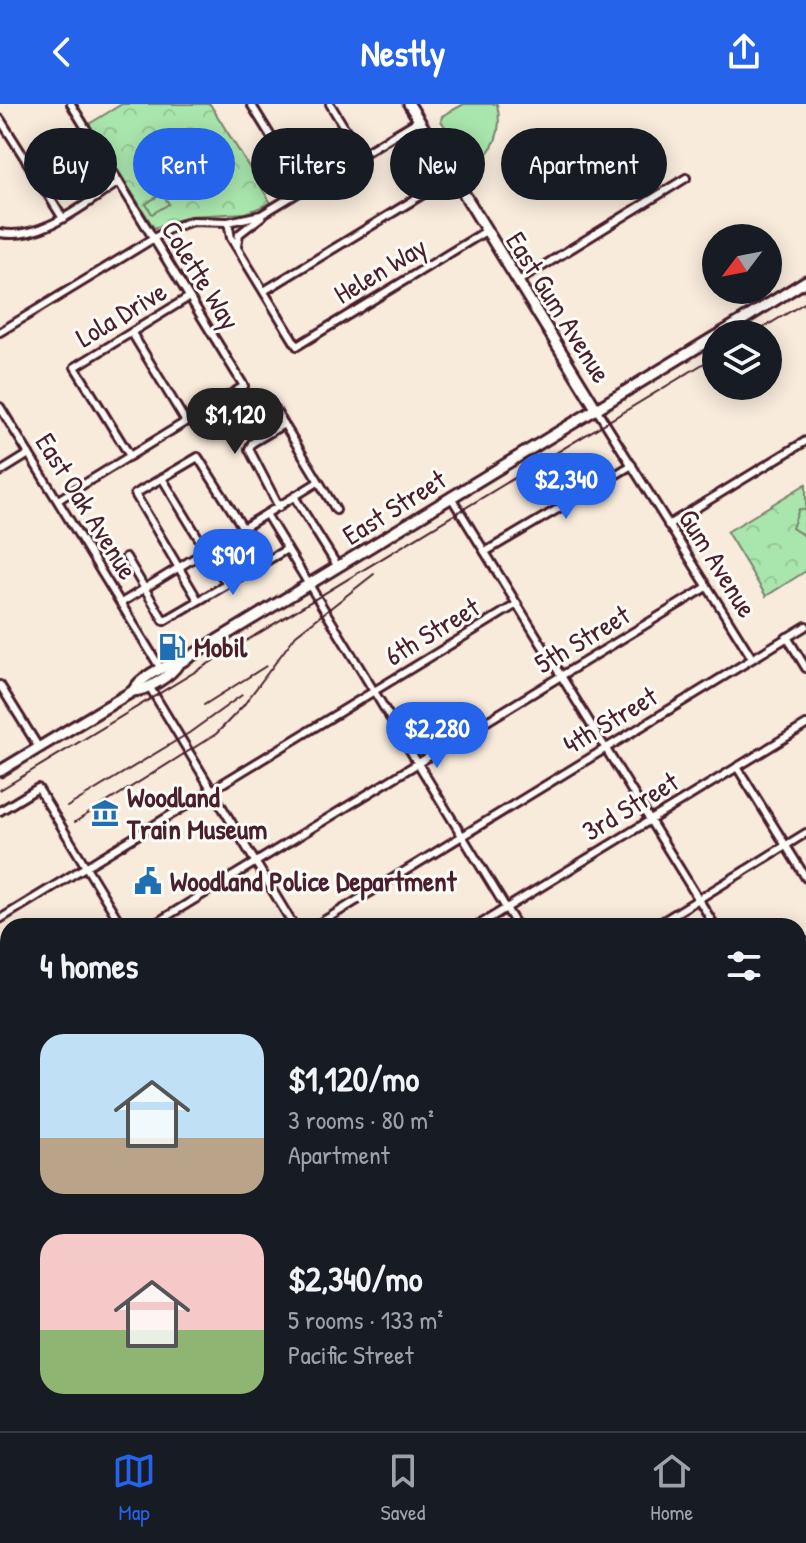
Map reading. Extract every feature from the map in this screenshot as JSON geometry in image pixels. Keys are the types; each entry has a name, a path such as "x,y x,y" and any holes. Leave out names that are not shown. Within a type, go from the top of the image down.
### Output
{"main road":[{"name":"East Gum Avenue","path":"409,104 424,128"},
{"name":"East Gum Avenue","path":"467,200 597,410"},
{"name":"East Street","path":"742,320 806,281"},
{"name":"East Street","path":"133,691 136,685 161,669 178,664 702,345"},
{"name":"East Street","path":"0,771 133,691 174,670 178,664"}],"street":[{"name":"Colette Way","path":"71,104 244,386 186,422"},
{"path":"251,104 266,128"},
{"path":"330,104 345,128"},
{"path":"0,119 62,217"},
{"path":"374,147 419,120"},
{"path":"517,282 686,178"},
{"path":"0,233 22,234 44,228 119,182"},
{"path":"238,250 239,234 287,200"},
{"path":"228,222 238,250 264,291 414,200"},
{"path":"0,332 184,223 228,222 266,213"},
{"name":"Helen Way","path":"264,291 297,346 486,231"},
{"name":"Lola Drive","path":"130,456 75,367 189,297"},
{"path":"58,500 186,422 132,333"},
{"name":"East Oak Avenue","path":"0,407 161,669"},
{"path":"275,409 336,510"},
{"name":"Gum Avenue","path":"597,410 752,658"},
{"path":"279,507 249,449 252,443 284,424"},
{"path":"668,525 806,441"},
{"path":"0,472 29,454"},
{"path":"198,600 135,494 196,457 200,458 243,528"},
{"path":"485,552 632,465"},
{"path":"162,478 226,583"},
{"path":"121,603 318,482"},
{"path":"451,497 710,918"},
{"path":"295,498 338,567"},
{"path":"266,514 513,918"},
{"path":"126,557 164,621 287,549"},
{"name":"5th Street","path":"164,918 707,587"},
{"name":"6th Street","path":"2,918 517,604"},
{"name":"4th Street","path":"328,918 806,626"},
{"path":"787,637 806,668"},
{"path":"0,685 39,748"},
{"path":"149,685 289,918"},
{"name":"3rd Street","path":"490,918 806,725"},
{"path":"737,767 806,878"},
{"path":"0,811 38,788 117,918"},
{"path":"668,918 806,833"}],"green space":[{"path":"122,104 210,104 225,128 133,128 133,194 117,169 117,128 92,128 89,124"},
{"path":"464,104 497,104 499,123 492,147 485,155 485,128 446,128 441,121 442,116"},
{"path":"235,145 251,171 251,200 269,200 271,203 246,213 189,216 154,228 136,200 235,200"},
{"path":"152,200 166,200 169,204 152,214 146,204"},
{"path":"806,484 806,571 766,596 727,532"},
{"path":"799,509 806,510 803,535 792,528"}],"railway":[{"path":"776,320 806,302"},
{"path":"0,790 702,364"},
{"path":"75,822 216,734 243,706 296,635 374,574"},
{"path":"204,705 266,666"},
{"path":"67,807 189,733 242,695"}],"place":[{"name":"Mobil","path":"172,647"},
{"name":"Woodland Train Museum","path":"105,813"},
{"name":"Woodland Police Department","path":"148,881"}]}
